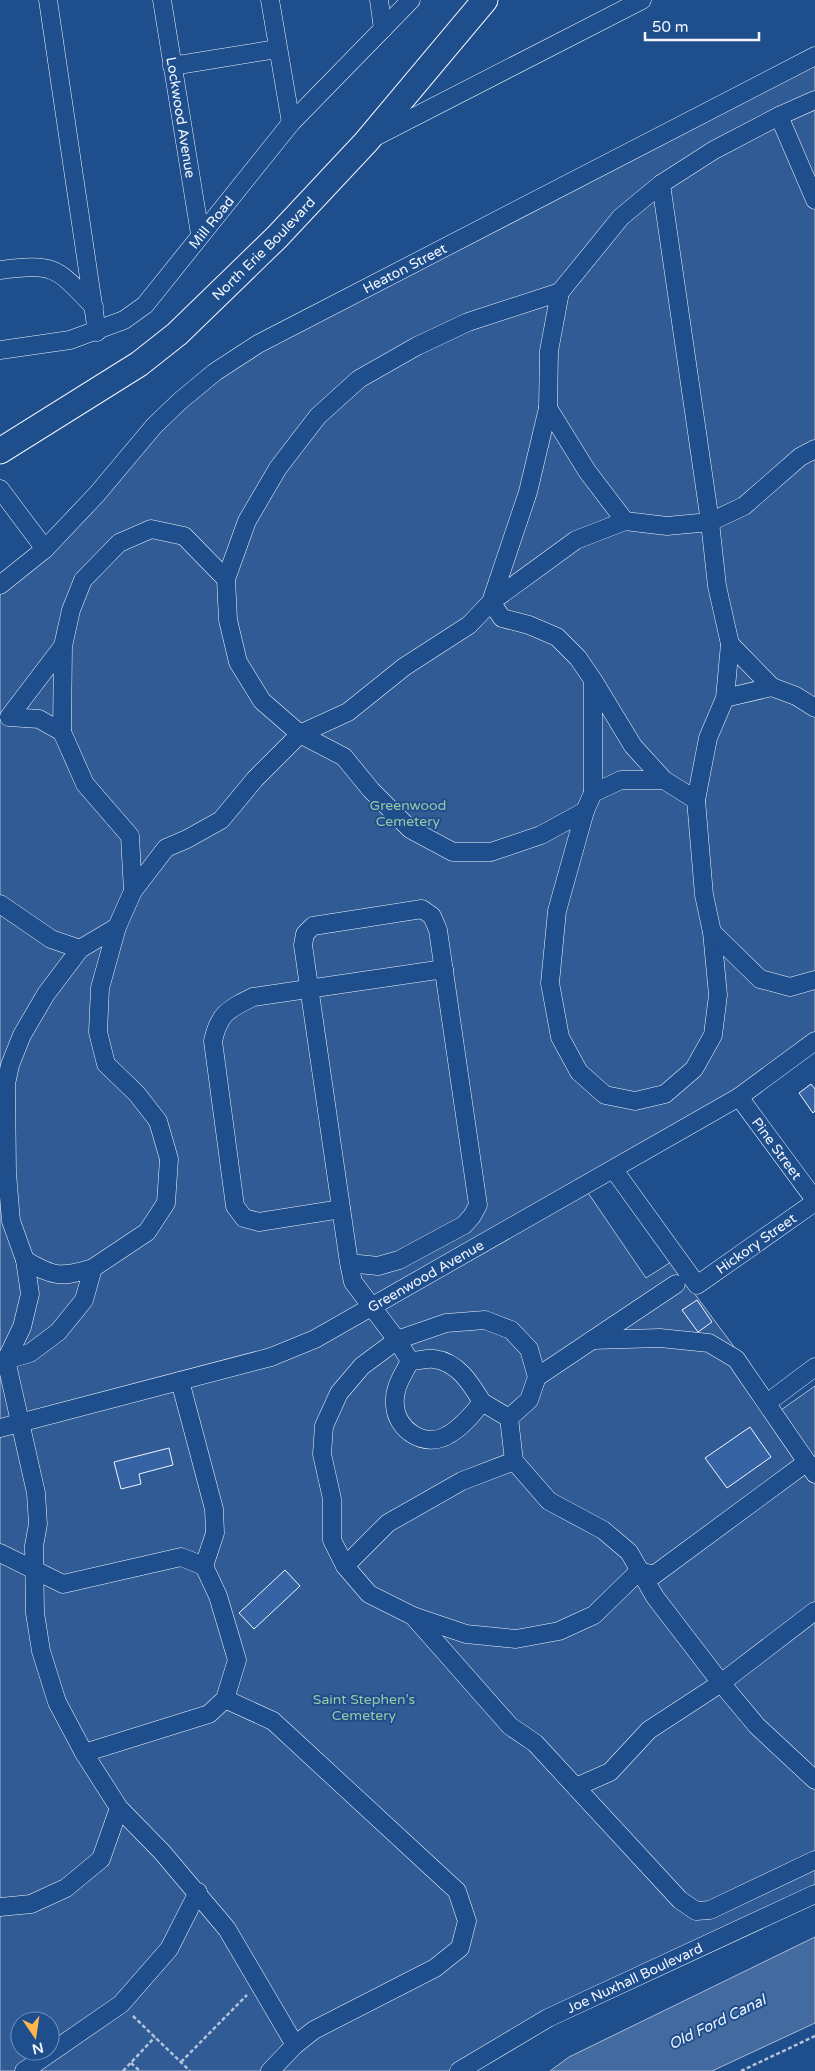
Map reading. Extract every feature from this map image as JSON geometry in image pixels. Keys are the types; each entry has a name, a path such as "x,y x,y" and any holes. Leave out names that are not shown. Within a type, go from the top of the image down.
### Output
{"highway":[{"name":"North Erie Boulevard","path":"0,451 138,364 177,334 277,237 366,142 485,0"}],"street":[{"path":"48,0 97,332"},
{"name":"Lockwood Avenue","path":"162,0 200,234"},
{"path":"270,0 291,123"},
{"path":"379,0 384,29"},
{"name":"Mill Road","path":"0,350 70,340 97,332 124,320 145,304 291,123 411,0"},
{"path":"366,142 642,0"},
{"path":"172,66 277,49"},
{"name":"Heaton Street","path":"0,585 45,549 97,494 154,426 194,389 229,362 258,344 815,56"},
{"path":"491,602 528,492 548,408 549,351 560,292 621,218 661,184 714,150 779,116 815,100"},
{"path":"779,116 815,200"},
{"path":"593,680 593,793 585,811 557,911 550,983 560,1037 579,1072 605,1095 635,1101 665,1094 694,1070 714,1034 718,995 712,932 704,894 696,800 708,738 725,698 730,644 717,586 710,522 661,184"},
{"path":"0,270 40,267 52,269 63,276 94,307"},
{"path":"560,292 468,322 417,346 360,378 318,416 278,468 247,522 226,579 228,620 238,662 262,701 300,734 344,757 371,790 410,829 453,852 491,852 541,835 585,811"},
{"path":"548,408 588,470 625,520"},
{"path":"25,1260 48,1274 72,1275 92,1268 147,1232 166,1203 169,1159 158,1121 137,1094 106,1064 98,1032 100,988 117,927 133,891 166,848 187,839 221,820 255,779 300,734 348,712 404,666 469,624 491,602 576,540 625,520 667,526 710,522 744,506 800,457 815,449"},
{"path":"0,490 45,549"},
{"path":"133,891 130,836 85,784 62,732 63,646 71,610 83,580 119,543 151,529 184,536 226,579"},
{"path":"491,602 502,618 529,625 557,637 578,658 633,746 664,780 696,800"},
{"path":"730,644 772,686 796,696 815,708"},
{"path":"5,721 63,646"},
{"path":"725,698 772,686"},
{"path":"5,721 39,719 62,732"},
{"path":"593,793 621,780 664,780"},
{"path":"0,904 52,939 80,949"},
{"path":"349,1263 378,1266 399,1260 464,1224 472,1216 478,1205 438,930 432,916 422,909 313,926 305,934 302,945 349,1263 353,1282 397,1340 410,1361"},
{"path":"117,927 80,949 46,994 22,1035 3,1085 6,1173 11,1221 25,1260 30,1294 22,1327 3,1360 36,1493 38,1524 34,1546 35,1613 41,1651 57,1702 84,1753 119,1808 162,1852 227,1928 295,2045"},
{"path":"712,932 760,979 790,987 815,980"},
{"path":"341,1209 259,1222 244,1218 235,1206 213,1041 217,1024 229,1009 253,998 444,969"},
{"name":"Greenwood Avenue","path":"0,1428 271,1357 315,1339 739,1097 815,1041"},
{"name":"Pine Street","path":"739,1097 815,1201"},
{"name":"Hickory Street","path":"614,1170 697,1286 815,1201"},
{"path":"3,1360 30,1353 58,1332 84,1300 92,1268"},
{"path":"537,1377 676,1284"},
{"path":"509,1418 529,1400 537,1377 529,1349 511,1330 484,1320 446,1323 397,1340 362,1366 339,1393 324,1426 322,1454 332,1499 332,1540 346,1566 369,1594 413,1616 466,1634 516,1639 559,1631 594,1615 639,1571"},
{"path":"592,1340 660,1338 708,1343 736,1359 811,1468 654,1575 639,1571"},
{"path":"410,1361 434,1359 452,1366 469,1382 482,1402 509,1418"},
{"path":"410,1361 397,1386 395,1405 399,1422 412,1435 429,1440 447,1436 465,1423 482,1402"},
{"path":"775,1397 815,1367"},
{"path":"180,1381 214,1509 215,1534 204,1566"},
{"path":"509,1418 514,1461 549,1501 603,1530 629,1552 655,1597 721,1683 757,1726 815,1780"},
{"path":"346,1566 388,1523 462,1481 514,1461"},
{"path":"0,1553 63,1584 181,1557 204,1566 218,1596 237,1660 225,1699 209,1714 84,1753"},
{"path":"576,1787 610,1772 649,1730 721,1683 815,1611"},
{"path":"413,1616 510,1726 535,1743 680,1900 696,1911 710,1910 815,1860"},
{"path":"225,1699 273,1721 457,1891 467,1921 460,1948 435,1968 314,2030 295,2045 270,2071"},
{"path":"0,1907 31,1904 66,1888 102,1859 119,1808"},
{"path":"24,2071 121,2004 169,1949 198,1892"},
{"name":"Joe Nuxhall Boulevard","path":"459,2071 548,2018 815,1894"}],"path":[{"path":"182,2062 259,1983"},
{"path":"121,2004 190,2071"},
{"path":"741,2071 815,2036"},
{"path":"123,2071 156,2038"},
{"path":"131,2063 140,2071"}],"shaded area":[{"path":"815,56 815,1041 584,1187 646,1278 671,1262 781,1410 815,1386 815,1894 459,2071 0,2071 0,585 215,372"}],"water":[{"name":"Old Ford Canal","path":"815,1937 815,2023 712,2071 550,2071 569,2057"}],"building":[{"path":"811,1084 815,1089 815,1111 813,1113 799,1093"},
{"path":"697,1300 712,1322 698,1332 682,1310"},
{"path":"750,1427 771,1457 727,1488 705,1458"},
{"path":"169,1448 173,1465 139,1474 141,1484 121,1489 114,1462"},
{"path":"285,1570 300,1586 254,1629 239,1613"}],"park label":[{"name":"Greenwood Cemetery","path":"408,814"},
{"name":"Saint Stephen’s Cemetery","path":"364,1708"}]}
